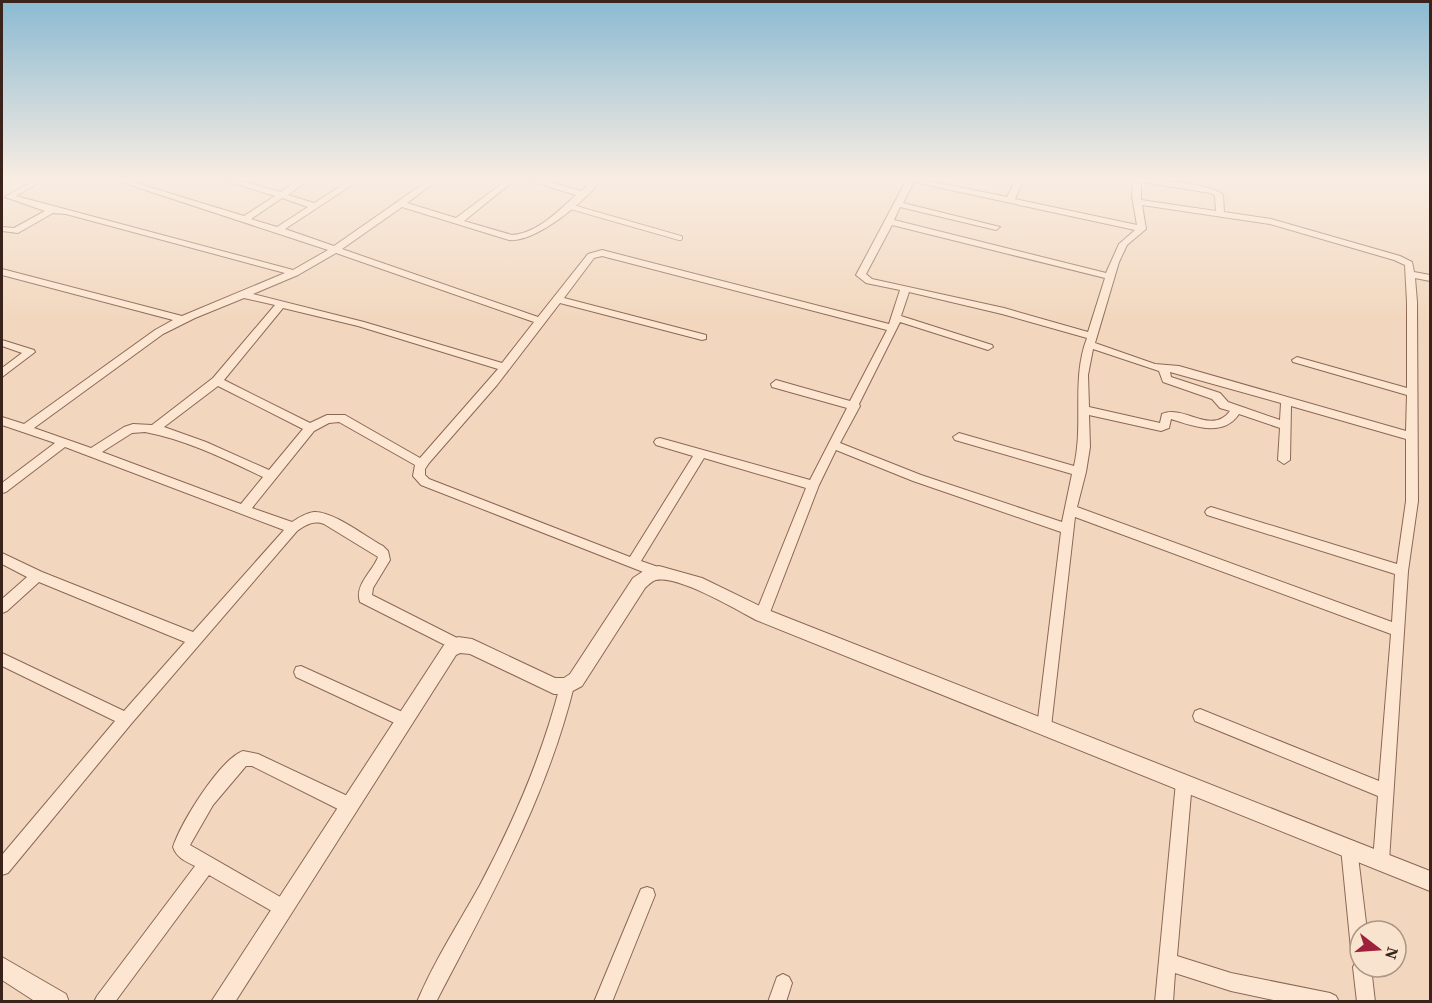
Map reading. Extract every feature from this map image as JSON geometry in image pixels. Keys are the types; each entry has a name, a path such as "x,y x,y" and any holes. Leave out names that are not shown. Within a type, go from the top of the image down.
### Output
{"street":[{"path":"2,229 15,231 24,226"},
{"path":"123,226 295,273"},
{"path":"264,226 540,321"},
{"path":"278,230 284,226"},
{"path":"25,429 180,319 245,295 295,273 368,226"},
{"path":"473,226 512,238 524,238 541,226"},
{"path":"886,226 861,275 869,281 994,308 1090,340 1163,369 1179,370 1413,437"},
{"path":"907,226 1110,277"},
{"path":"991,226 996,227"},
{"path":"1127,226 1142,229"},
{"path":"1288,226 1401,259 1409,264 1412,302 1412,501 1402,571 1381,861"},
{"path":"1044,727 1070,510 1084,447 1083,375 1090,340 1123,244 1142,229"},
{"path":"988,347 602,254 591,256 504,367 422,464 419,476 425,482 656,572 678,576 762,615 1431,881"},
{"path":"2,272 180,319"},
{"path":"1409,274 1431,279"},
{"path":"762,615 813,485 895,323 905,288"},
{"path":"245,295 282,303 504,367"},
{"path":"557,299 702,338"},
{"path":"153,429 217,381 282,303"},
{"path":"2,343 30,352 2,374"},
{"path":"1297,360 1412,393"},
{"path":"1163,369 1167,379 1216,396 1222,404 1285,426"},
{"path":"217,381 310,428"},
{"path":"776,384 855,406"},
{"path":"1284,460 1286,402"},
{"path":"1084,410 1161,427 1165,425 1166,417 1170,415 1196,422 1220,424 1227,421 1236,409"},
{"path":"244,509 310,428 327,419 340,418 422,464"},
{"path":"2,421 93,452 293,528"},
{"path":"93,452 129,429 139,427 153,429 221,452 272,476"},
{"path":"959,437 1080,472"},
{"path":"2,489 64,442"},
{"path":"660,442 813,485"},
{"path":"834,445 940,486 1068,529"},
{"path":"633,563 701,453"},
{"path":"1070,510 1397,630"},
{"path":"1211,512 1402,571"},
{"path":"2,867 194,639 293,528 305,520 318,517 379,550 384,555 381,568 367,587 365,598 458,645 472,647 554,686 567,686 576,680 639,583 656,572"},
{"path":"2,558 37,576 194,639"},
{"path":"2,607 37,576"},
{"path":"222,1002 443,658 458,645"},
{"path":"2,659 126,719"},
{"path":"301,672 404,720"},
{"path":"426,1002 508,844 542,771 560,721 567,686"},
{"path":"1200,716 1385,791"},
{"path":"283,908 184,851 181,847 182,840 233,767 243,758 253,759 350,806"},
{"path":"1164,1002 1184,782"},
{"path":"1349,848 1357,919"},
{"path":"103,1002 207,864"},
{"path":"603,1002 647,895"},
{"path":"1168,962 1231,982 1330,1002"},
{"path":"2,968 58,1002"},
{"path":"1363,979 1366,1002"},
{"path":"777,1002 783,983"}],"lane":[{"path":"638,226 681,238"}]}
